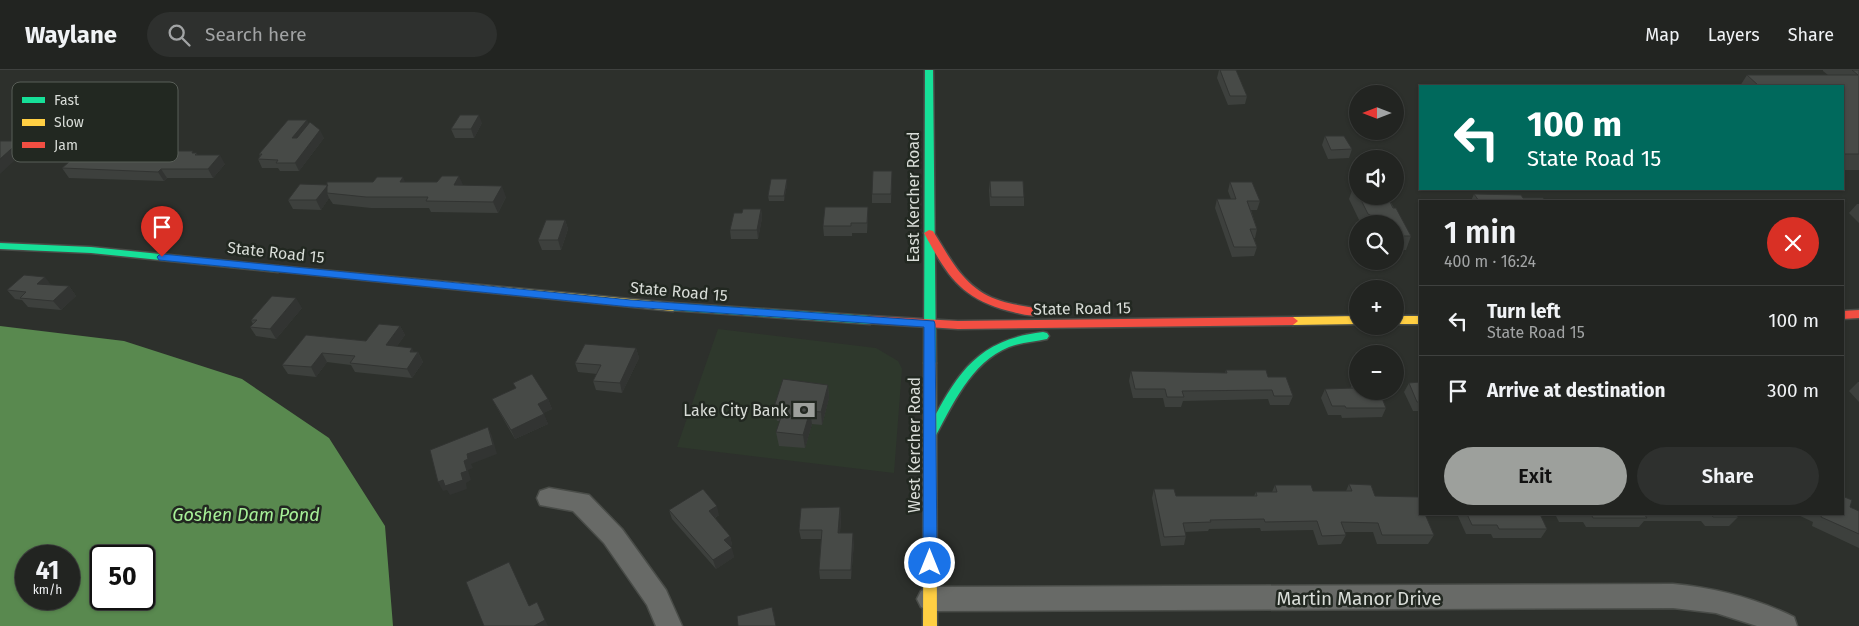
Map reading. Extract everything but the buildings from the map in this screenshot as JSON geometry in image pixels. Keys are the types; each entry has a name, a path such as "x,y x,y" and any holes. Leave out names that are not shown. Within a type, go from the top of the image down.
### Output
{"main road":[{"name":"East Kercher Road","path":"929,70 930,324"},
{"path":"929,233 948,270 958,282 970,292 992,304 1016,310 1166,323"},
{"name":"State Road 15","path":"0,246 91,250 698,310 930,324 1349,320"},
{"path":"1844,314 1859,314"},
{"path":"1404,320 1419,320"},
{"path":"930,436 967,373 978,360 995,349 1019,338 1166,323"},
{"name":"West Kercher Road","path":"930,324 930,626"}],"street":[{"path":"550,498 580,502 613,536 657,598 669,626"},
{"name":"Martin Manor Drive","path":"930,599 1672,596 1706,599 1741,607 1784,626"}],"shaded area":[{"path":"718,329 876,348 898,361 902,369 894,473 677,447"}],"water":[{"name":"Goshen Dam Pond","path":"0,326 124,341 242,379 329,438 385,526 393,626 0,626"}],"traffic: fast":[{"path":"929,70 930,363"},
{"path":"0,246 91,250 278,269"},
{"path":"673,307 870,320"},
{"path":"930,436 961,383 986,355 1002,345 1021,338 1043,336"}],"traffic: slow":[{"path":"278,269 673,307"},
{"path":"1293,321 1349,320"},
{"path":"1404,320 1419,320"},
{"path":"930,363 930,626"}],"traffic: jam":[{"path":"929,233 949,267 970,290 996,304 1035,312"},
{"path":"1844,315 1859,314"},
{"path":"870,320 958,325 1293,321"}],"place":[{"name":"Lake City Bank","path":"804,410"}],"route":[{"path":"162,257 698,310 930,324 930,563"}]}
